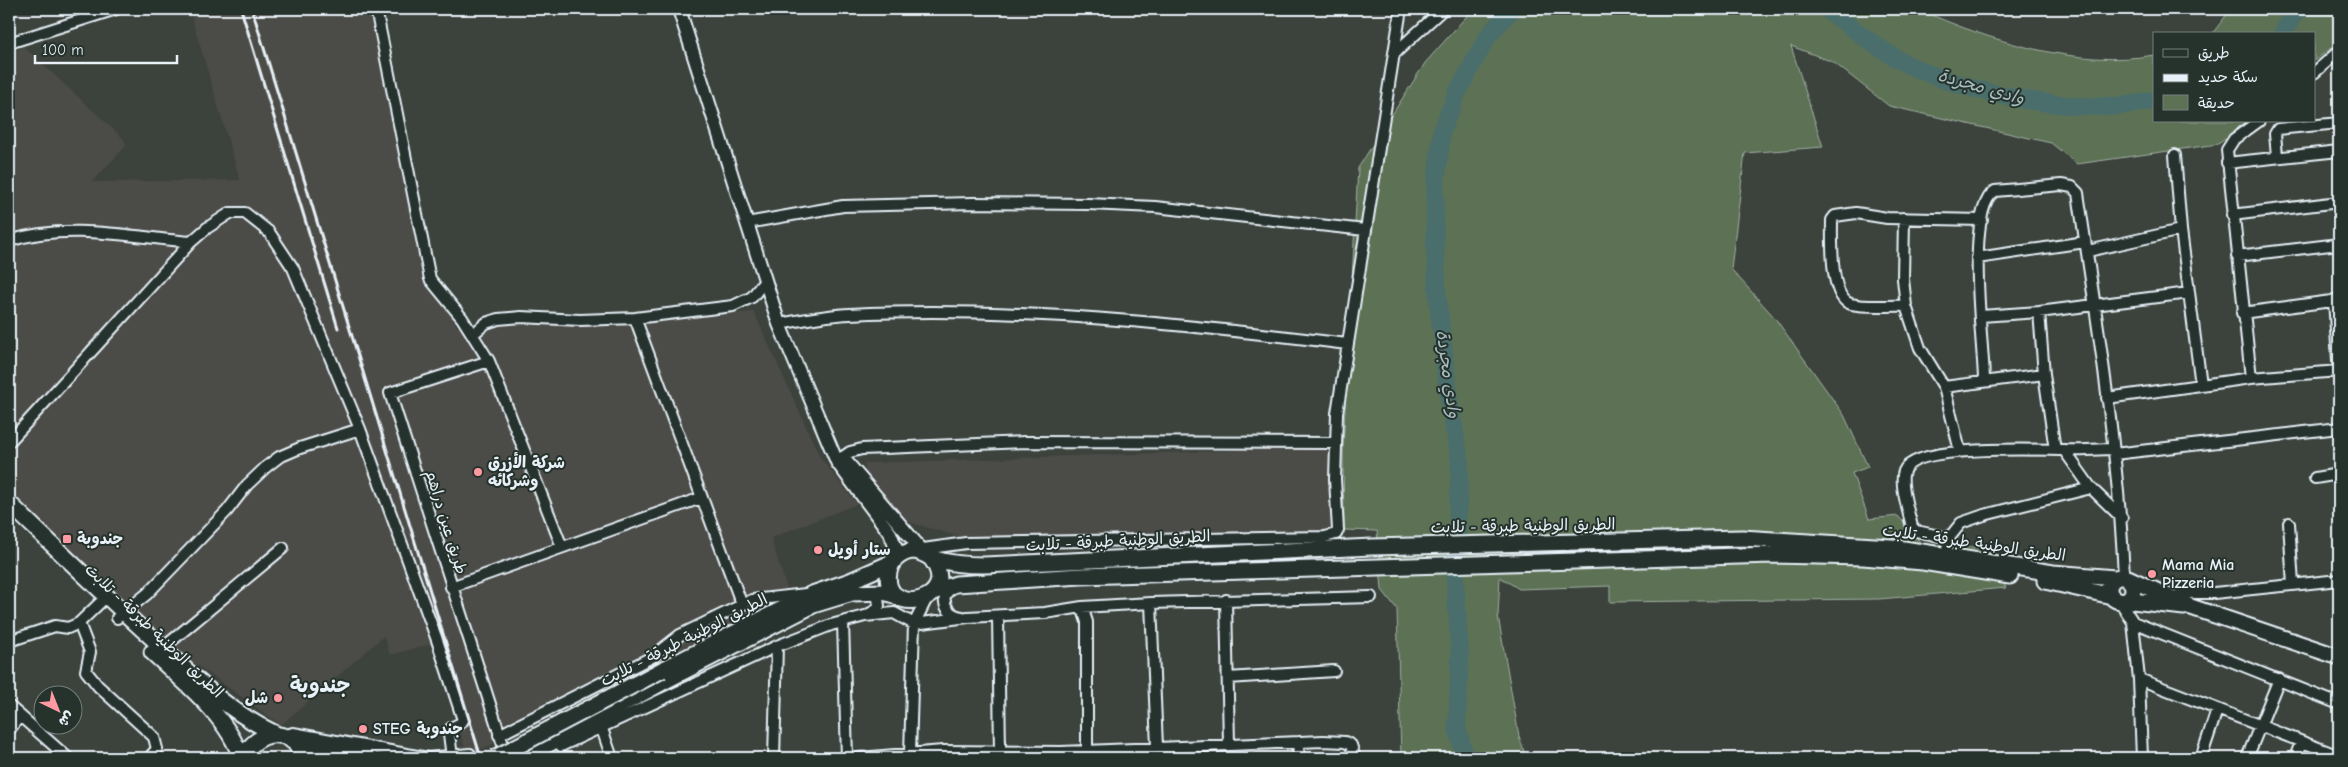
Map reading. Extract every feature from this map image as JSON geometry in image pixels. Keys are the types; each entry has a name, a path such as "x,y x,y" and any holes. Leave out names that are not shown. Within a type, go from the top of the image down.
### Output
{"main road":[{"name":"الطريق الوطنية طبرقة - تلابت","path":"9,504 103,599 223,712 310,747 370,758"},
{"name":"الطريق الوطنية طبرقة - تلابت","path":"9,518 103,599"},
{"name":"الطريق الوطنية طبرقة - تلابت","path":"922,553 948,561 984,565 1372,547 1742,538 1892,547 1946,554 2053,573 2122,578 2169,602"},
{"path":"922,553 938,572 933,590 919,601 900,598 892,590 888,576 894,560 900,555 922,553"},
{"name":"الطريق الوطنية طبرقة - تلابت","path":"933,590 956,584 1214,571 1373,568 1772,555 1863,557 1923,562 2055,582 2118,599 2169,602 2191,607 2339,657"},
{"name":"الطريق الوطنية طبرقة - تلابت","path":"523,758 664,675 812,594 850,581 894,560"},
{"path":"2122,578 2133,585 2132,593 2118,599 2109,588 2122,578"},
{"name":"الطريق الوطنية طبرقة - تلابت","path":"495,758 664,675 813,605 852,593 884,592 900,598"},
{"name":"الطريق الوطنية طبرقة - تلابت","path":"120,615 163,648 223,712 230,734 243,758"},
{"path":"243,758 252,743 267,735 284,737 298,747 302,758"}],"street":[{"path":"9,43 116,9"},
{"path":"376,9 429,274 433,284 462,318 489,361 562,547"},
{"path":"679,9 779,324 828,439 890,533 896,548 894,560"},
{"path":"840,459 922,553 966,543 1325,537 1334,535 1338,530 1335,442 1347,344 1401,9"},
{"path":"1395,53 1444,9"},
{"path":"2316,70 2339,51"},
{"path":"2251,378 2242,313 2227,150 2230,144 2258,122"},
{"path":"2277,156 2275,134 2278,129 2339,123"},
{"path":"2227,163 2277,156 2339,151"},
{"path":"2175,155 2189,293 2201,385"},
{"path":"1984,381 1981,316 1976,281 1982,220 1989,196 1995,191 2061,186 2072,187 2078,193 2108,398 2122,518 2122,578"},
{"path":"2232,215 2339,202"},
{"path":"747,223 803,211 843,206 973,203 1079,204 1174,209 1365,230"},
{"path":"9,442 191,242 207,228 230,213 245,213 269,232 293,268 360,429 437,640 463,720 461,724 451,728 448,734 452,757"},
{"path":"1906,306 1849,303 1840,293 1835,278 1833,253 1832,220 1835,216 1856,213 1904,218 1982,220"},
{"path":"1904,218 1903,279 1906,306 1920,348 1944,388 1960,451"},
{"path":"1977,258 2086,247 2182,230"},
{"path":"9,241 34,234 64,231 191,242"},
{"path":"2237,256 2339,244"},
{"path":"472,335 486,323 498,319 521,317 580,320 635,318 733,306 752,296 765,281"},
{"path":"1981,316 2039,312 2189,293"},
{"path":"2108,398 2251,378 2339,373 2337,300 2242,313"},
{"path":"2039,312 2044,374 2059,450 2090,488 2122,518"},
{"path":"779,324 848,314 998,313 1109,318 1347,344"},
{"path":"635,318 742,605"},
{"name":"طريق عين دراهم","path":"489,361 390,393 507,758"},
{"path":"1944,388 2044,374"},
{"path":"1949,538 1916,531 1912,527 1902,480 1904,470 1909,463 1918,459 1960,451 2113,451 2339,428"},
{"path":"120,615 148,594 227,511 247,485 266,466 279,457 300,448 360,429"},
{"path":"840,459 850,452 862,449 1025,442 1335,442"},
{"path":"2315,478 2339,474"},
{"path":"1946,554 1949,538 1961,523 1984,515 2090,488"},
{"path":"451,587 701,498"},
{"path":"2289,523 2293,585"},
{"path":"910,753 914,624 948,561 966,543"},
{"path":"163,648 283,548"},
{"path":"2169,602 2183,594 2339,580"},
{"path":"956,584 946,592 945,605 951,613 968,618"},
{"path":"866,616 875,611 879,606 878,598 872,592"},
{"path":"499,735 652,657 680,635 742,605 765,597 812,594"},
{"path":"535,758 777,646 843,622 866,616 894,613 914,624 1044,613 1082,607 1226,600 1371,596"},
{"path":"900,598 914,624"},
{"path":"9,641 55,626 68,628 79,623 103,599"},
{"path":"2118,599 2133,622 2139,679 2142,758"},
{"path":"1226,600 1229,744"},
{"path":"1151,603 1157,747"},
{"path":"1082,607 1087,622 1087,750"},
{"path":"998,617 1000,750"},
{"path":"843,622 847,758"},
{"path":"2133,622 2169,638 2279,679 2339,704"},
{"path":"79,623 90,652 86,671 90,677 154,737 156,754 149,758"},
{"path":"774,758 777,646"},
{"path":"1228,678 1334,671"},
{"path":"2139,679 2339,756"},
{"path":"2247,758 2279,679"},
{"path":"9,706 68,758"},
{"path":"2201,758 2218,710"},
{"path":"9,730 20,716"},
{"path":"601,726 612,758"},
{"path":"284,737 293,733 428,758 470,754 472,758"},
{"path":"859,758 910,753 943,755 1000,750 1061,755 1087,750 1299,742 1345,742 1351,745 1355,758"},
{"path":"1298,758 1299,742"},
{"path":"2295,758 2301,742"}],"shaded area":[{"path":"189,9 369,9 423,279 451,314 457,327 754,312 820,457 857,504 771,538 790,598 489,746 467,754 431,644 390,655 384,636 281,725 179,652 153,638 9,500 9,52 24,47 124,139 126,146 92,182 240,180"},
{"path":"1343,447 1344,530 963,538 905,521 868,484 864,463"}],"green space":[{"path":"1473,9 1918,9 1973,31 2034,49 2095,58 2153,55 2153,122 2251,122 2218,144 2077,164 2051,143 1889,106 1833,62 1791,46 1823,147 1745,153 1731,269 1775,318 1844,415 1868,467 1852,473 1869,519 1898,516 1922,544 1989,548 2006,588 1879,599 1610,602 1610,586 1519,589 1500,577 1498,616 1519,736 1526,758 1401,758 1397,609 1382,590 1377,531 1344,530 1343,447 1358,168 1425,63"},
{"path":"2231,9 2339,9 2339,42 2316,59 2316,32 2214,32"}],"waterway":[{"name":"وادي مجردة","path":"1465,758 1457,727 1460,655 1455,583 1460,461 1450,406 1438,302 1435,191 1442,130 1458,91 1488,36 1512,9"},
{"name":"وادي مجردة","path":"1826,9 1878,47 1900,60 1937,77 1966,86 2031,101 2064,105 2127,105 2153,100"},
{"name":"وادي مجردة","path":"2283,32 2297,9"}],"railway":[{"path":"241,9 338,328"},
{"path":"252,9 481,758"}],"place":[{"name":"شركة الأزرق وشركائه","path":"478,472"},
{"name":"جندوبة","path":"67,539"},
{"name":"ستار أويل","path":"818,550"},
{"name":"Mama Mia Pizzeria","path":"2152,574"},
{"name":"شل","path":"278,698"},
{"name":"STEG جندوبة","path":"363,729"}],"district":[{"name":"جندوبة","path":"320,685"}]}
